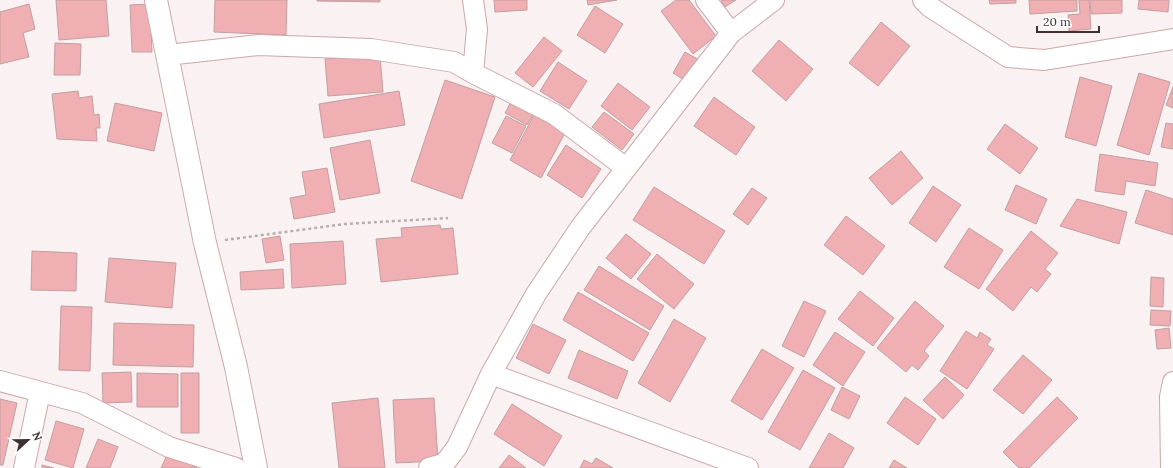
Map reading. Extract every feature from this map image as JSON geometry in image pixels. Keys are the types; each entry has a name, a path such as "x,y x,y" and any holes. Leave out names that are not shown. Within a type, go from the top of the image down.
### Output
{"street":[{"path":"156,0 205,242 236,367 256,468"},
{"path":"473,0 477,29 473,73"},
{"path":"706,0 731,33"},
{"path":"442,467 457,447 491,374 536,294 580,228 731,33 774,0"},
{"path":"923,0 930,7 1008,58 1044,60 1173,39"},
{"path":"167,55 258,46 371,49 454,62 554,114 626,168"},
{"path":"491,374 748,468"},
{"path":"0,381 82,403 169,447 236,468"},
{"path":"1171,468 1170,397 1173,382"},
{"path":"24,468 40,392"}],"path":[{"path":"205,242 345,224 448,218"}],"building":[{"path":"56,0 106,0 109,36 59,40"},
{"path":"215,0 287,0 286,35 214,32"},
{"path":"380,0 380,2 317,1"},
{"path":"494,0 527,0 527,10 495,12"},
{"path":"587,0 617,0 588,5"},
{"path":"676,0 689,0 716,36 693,54 661,11"},
{"path":"721,0 736,0 725,7"},
{"path":"989,0 1016,0 1016,3 990,4"},
{"path":"1029,0 1077,0 1077,11 1030,14"},
{"path":"1079,0 1089,0 1091,29 1069,31 1068,15 1080,14"},
{"path":"1090,0 1122,0 1122,13 1091,14"},
{"path":"1139,0 1169,0 1168,12 1138,9"},
{"path":"29,4 35,29 23,33 29,57 0,64 0,12"},
{"path":"150,4 152,52 132,52 130,5"},
{"path":"595,6 623,24 605,53 577,35"},
{"path":"881,22 910,46 878,86 849,63"},
{"path":"544,37 562,51 533,87 515,73"},
{"path":"779,40 813,69 786,101 752,71"},
{"path":"55,43 81,44 80,75 54,75"},
{"path":"685,52 699,60 686,81 673,73"},
{"path":"380,55 383,92 328,96 325,59"},
{"path":"558,62 587,81 569,109 540,91"},
{"path":"1139,73 1170,82 1149,155 1117,145"},
{"path":"1080,77 1112,86 1096,146 1065,137"},
{"path":"445,80 495,97 462,199 411,181"},
{"path":"618,83 650,107 632,130 601,106"},
{"path":"1173,87 1173,108 1166,105"},
{"path":"78,91 79,98 92,96 94,115 99,114 100,128 96,128 97,141 57,139 52,94"},
{"path":"399,91 405,125 324,138 319,104"},
{"path":"714,97 755,127 736,155 694,126"},
{"path":"512,100 534,113 527,125 505,113"},
{"path":"115,103 162,113 154,151 107,141"},
{"path":"604,112 634,134 622,150 592,127"},
{"path":"535,113 566,131 541,178 510,160"},
{"path":"506,116 526,126 512,153 492,143"},
{"path":"1166,123 1173,124 1173,149 1161,147"},
{"path":"1005,124 1038,148 1020,174 987,149"},
{"path":"370,140 380,193 340,200 330,148"},
{"path":"566,145 601,169 582,198 547,175"},
{"path":"901,151 923,178 892,205 869,178"},
{"path":"1100,154 1158,163 1155,186 1126,181 1124,195 1095,191"},
{"path":"327,168 335,212 294,219 290,198 306,195 302,172"},
{"path":"1016,185 1047,199 1036,224 1005,210"},
{"path":"933,186 961,205 936,242 909,223"},
{"path":"654,187 725,231 704,264 633,220"},
{"path":"752,188 767,198 748,225 733,214"},
{"path":"1146,190 1173,199 1173,235 1135,223"},
{"path":"1077,199 1127,212 1119,244 1060,226"},
{"path":"846,216 885,246 863,275 824,245"},
{"path":"440,225 441,229 453,228 458,274 381,282 376,239 402,237 401,228"},
{"path":"969,228 1003,250 979,289 944,267"},
{"path":"1031,231 1058,253 1045,269 1051,274 1037,292 1031,287 1013,311 986,289"},
{"path":"626,234 651,254 631,279 606,258"},
{"path":"280,236 284,260 266,263 262,239"},
{"path":"343,241 346,284 292,288 290,244"},
{"path":"32,251 77,253 76,291 31,290"},
{"path":"657,254 694,284 674,309 637,279"},
{"path":"109,258 176,263 172,308 105,302"},
{"path":"599,266 664,306 650,330 584,290"},
{"path":"283,269 284,288 241,290 240,272"},
{"path":"1151,277 1164,278 1163,307 1150,306"},
{"path":"860,291 894,318 873,346 838,319"},
{"path":"578,292 649,333 633,361 563,320"},
{"path":"804,301 826,311 804,357 782,346"},
{"path":"915,301 944,326 924,351 929,356 918,370 912,365 906,372 877,348"},
{"path":"61,306 92,307 90,371 59,370"},
{"path":"1151,310 1171,311 1170,326 1150,325"},
{"path":"674,319 706,338 670,402 638,383"},
{"path":"114,323 194,325 193,367 113,365"},
{"path":"533,324 566,340 549,374 516,358"},
{"path":"1169,328 1171,348 1157,349 1155,330"},
{"path":"966,331 977,338 980,332 991,339 987,345 994,349 967,389 940,371"},
{"path":"835,332 865,352 843,386 813,365"},
{"path":"762,349 794,368 762,420 731,401"},
{"path":"579,350 628,371 617,399 568,378"},
{"path":"1023,355 1052,380 1023,414 993,390"},
{"path":"803,370 835,388 800,450 768,432"},
{"path":"131,372 132,402 103,403 102,373"},
{"path":"137,373 178,374 178,407 137,407"},
{"path":"181,373 199,373 199,433 181,433"},
{"path":"945,377 964,395 943,419 923,400"},
{"path":"842,387 860,396 849,419 831,410"},
{"path":"905,397 936,419 918,445 887,423"},
{"path":"1057,397 1078,418 1029,468 1019,468 1003,452"},
{"path":"378,398 385,468 339,468 332,403"},
{"path":"434,398 438,461 396,463 393,400"},
{"path":"0,399 17,403 3,465 0,465"},
{"path":"512,404 562,436 544,466 494,434"},
{"path":"56,421 84,429 73,468 45,460"},
{"path":"829,433 854,448 843,468 809,468"},
{"path":"98,439 118,447 110,468 86,468"},
{"path":"168,453 197,468 161,468"},
{"path":"509,455 526,468 499,468"},
{"path":"596,458 613,468 580,468 584,460 592,464"},
{"path":"894,460 907,468 889,468"},
{"path":"42,465 54,468 42,468"}]}
